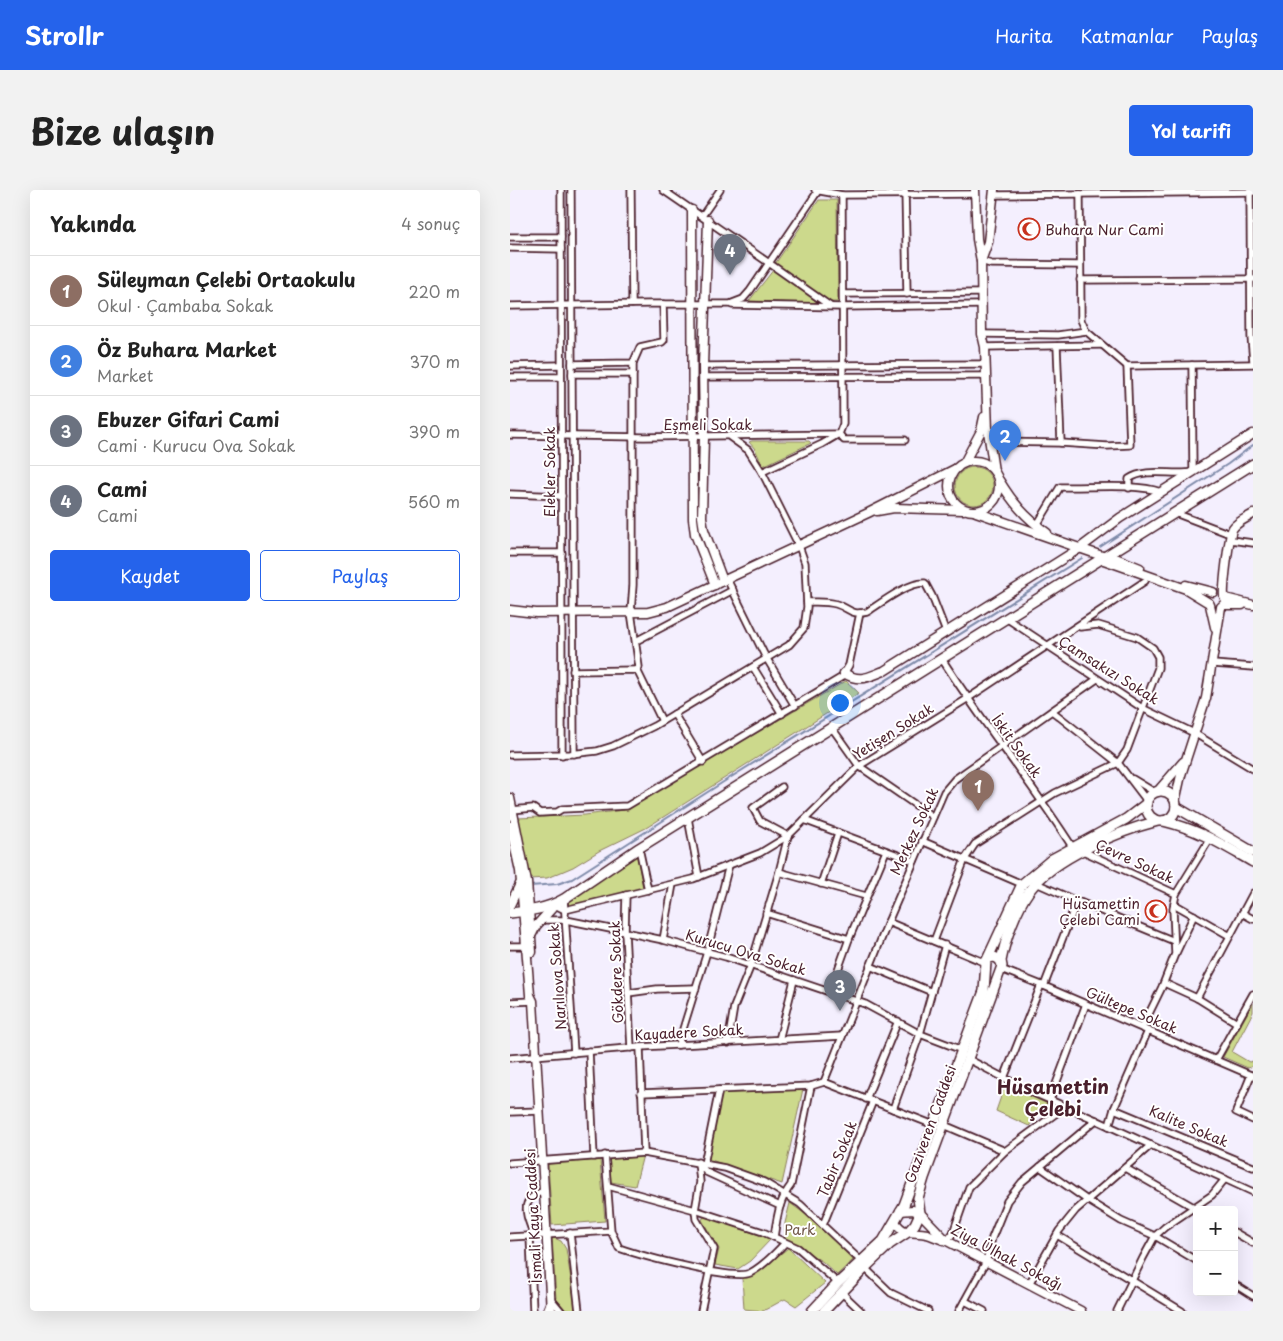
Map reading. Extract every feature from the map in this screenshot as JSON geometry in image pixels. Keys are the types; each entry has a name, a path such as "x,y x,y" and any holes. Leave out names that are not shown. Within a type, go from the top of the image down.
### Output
{"main road":[{"path":"510,913 555,905 639,848 1253,464"},
{"path":"1253,852 1176,804 1170,794 1162,791 1157,792 1147,802 1150,816 1160,821 1193,829 1211,837 1253,862"},
{"name":"Gaziveren Caddesi","path":"863,1264 908,1232 915,1224 920,1213 918,1198 962,1050 984,991 987,963 1022,884 1052,859 1126,819 1147,802"},
{"path":"1160,821 1172,816 1176,804"},
{"name":"Gaziveren Caddesi","path":"812,1311 863,1264 883,1241 895,1222 968,1059 1000,967 1007,939 1028,892 1036,882 1058,865 1083,851 1126,830 1160,821"},
{"path":"995,957 1000,967 991,973 987,963 995,957"},
{"name":"Gaziveren Caddesi","path":"824,1311 839,1288"}],"street":[{"name":"Elekler Sokak","path":"561,190 562,755"},
{"name":"Elekler Sokak","path":"571,190 574,754"},
{"path":"631,190 632,304"},
{"path":"663,190 830,306"},
{"path":"720,190 705,218 702,517 704,530 725,580 733,590 764,654 795,706"},
{"path":"730,304 743,299 817,191 842,195 905,192 975,192 977,239 981,261 982,334 985,347 989,442 999,486 996,499 986,508 970,511 894,508 868,513"},
{"path":"905,192 907,294"},
{"path":"981,261 988,242 995,193 1252,192 1251,337 1253,363 1127,366 1086,331 1081,320 1080,194"},
{"path":"762,472 839,434 843,424 842,195"},
{"path":"692,210 692,437 695,534 715,585"},
{"path":"510,237 561,237"},
{"path":"510,248 561,249"},
{"path":"981,261 990,264 1080,265"},
{"path":"1080,280 1252,279"},
{"path":"842,294 981,293"},
{"path":"510,306 632,304 842,307 981,305"},
{"path":"662,722 637,670 639,667 631,612 633,585 633,362 640,347 664,340 663,304"},
{"path":"982,334 1058,335 1086,331"},
{"path":"985,347 1102,345"},
{"path":"1057,346 1061,443"},
{"path":"572,364 633,362"},
{"path":"703,366 985,364"},
{"path":"510,366 561,365"},
{"path":"1192,365 1193,472"},
{"path":"989,442 1130,445 1127,366"},
{"path":"572,374 633,374"},
{"path":"703,377 843,375 985,376"},
{"path":"510,377 561,377"},
{"path":"986,405 981,431 961,465 952,474 949,482 949,491 952,499 958,505 970,511 1172,580 1220,592 1223,601"},
{"name":"Eşmeli Sokak","path":"510,435 704,437 839,434 844,440 905,440"},
{"path":"844,673 852,678 860,679 884,671 1080,548 1120,518 1253,434"},
{"path":"510,755 574,754 597,751 613,746 662,722 768,658 789,645 804,628 807,602 805,563 799,546 762,472 748,450 730,436"},
{"path":"510,614 648,612 667,607 868,513 961,465 980,462 996,474 1012,502 1026,517 1053,538"},
{"path":"1129,488 1130,479 1135,475 1152,473 1184,474 1193,472"},
{"path":"1036,526 1060,488 1129,488 1151,489 1161,492"},
{"path":"510,494 562,496"},
{"path":"1176,513 1231,537 1253,544"},
{"path":"1176,804 1186,759 1206,698 1223,601 1225,572 1231,537 1234,526 1253,514"},
{"path":"510,554 562,553"},
{"path":"1105,557 1186,589 1216,608 1223,601"},
{"path":"1216,636 1209,597 1220,584 1225,572"},
{"name":"Yetişen Sokak","path":"565,910 699,877 760,853 788,836 859,766 1078,628 1145,582"},
{"path":"807,602 835,603 852,613 860,614 867,612 910,586 925,583 946,632"},
{"path":"636,640 733,590"},
{"path":"1223,601 1250,605"},
{"path":"510,610 536,613"},
{"path":"512,810 533,808 540,813 557,812 562,809 627,806 842,677 849,665 860,614"},
{"name":"Çamsakızı Sokak","path":"1006,618 1142,708 1194,733 1253,768"},
{"path":"934,941 965,860 975,844 1055,793 1118,763 1127,750 1158,668 1158,657 1153,648 1137,637 1098,625 1078,628"},
{"name":"İskit Sokak","path":"942,659 967,699 1042,801 1072,848"},
{"path":"1213,664 1253,667"},
{"path":"753,667 782,714"},
{"path":"573,671 637,670"},
{"name":"Merkez Sokak","path":"824,1082 888,922 944,792 955,780 1098,680"},
{"path":"1052,711 1118,763 1132,778 1147,802"},
{"path":"674,714 703,762"},
{"path":"832,728 859,766 933,817"},
{"path":"1132,778 1157,792 1186,759"},
{"path":"728,1043 734,1007 751,965 788,836 760,820 753,808 782,787"},
{"name":"İsmali Kaya Caddesi","path":"510,798 524,862 527,946 537,1056 551,1311"},
{"path":"688,818 699,877"},
{"path":"804,820 914,861"},
{"name":"İsmali Kaya Caddesi","path":"510,826 531,935 535,995 533,1001"},
{"path":"822,884 838,833"},
{"path":"1175,954 1174,904 1176,894 1211,837"},
{"path":"922,841 1022,884"},
{"path":"639,848 648,890"},
{"path":"830,992 866,896 886,851"},
{"name":"Çevre Sokak","path":"1083,851 1176,894"},
{"path":"678,1045 707,952 729,865"},
{"path":"779,872 866,896"},
{"path":"1036,882 1174,941"},
{"path":"510,905 521,883"},
{"path":"663,940 673,884"},
{"path":"1197,998 1253,893"},
{"name":"Gökdere Sokak","path":"626,896 625,932 632,1048"},
{"name":"Narılıova Sokak","path":"564,899 574,1053"},
{"path":"1004,1078 1077,901"},
{"path":"1174,904 1230,936"},
{"path":"531,935 541,920 555,905 565,910"},
{"path":"766,913 849,939"},
{"path":"1242,913 1253,919"},
{"path":"1109,1126 1175,954 1194,915"},
{"name":"Kurucu Ova Sokak","path":"541,920 566,920 663,940 751,965 856,1000 920,1034 962,1050"},
{"path":"888,922 987,963"},
{"path":"892,1109 920,1034 945,945"},
{"path":"510,946 527,946"},
{"path":"870,966 932,992"},
{"name":"Gültepe Sokak","path":"1000,967 1252,1076"},
{"path":"779,1040 794,980"},
{"path":"1164,983 1197,998 1237,1023"},
{"path":"628,993 657,989 696,988"},
{"path":"1216,1060 1253,994"},
{"path":"510,1002 533,1001"},
{"path":"1050,1100 1086,1004"},
{"path":"866,1099 898,1022"},
{"name":"Kayadere Sokak","path":"510,1058 640,1047 842,1036"},
{"path":"640,1047 644,1153"},
{"path":"590,1052 594,1156"},
{"path":"968,1059 1050,1100 1253,1192"},
{"path":"1252,1076 1236,1112 1253,1120"},
{"path":"641,1093 811,1086 824,1082 1005,1151"},
{"path":"774,1237 780,1206 784,1194 791,1185 811,1086"},
{"path":"701,1311 714,1249 696,1219 695,1210 701,1163 719,1090"},
{"name":"Tabir Sokak","path":"822,1225 873,1102"},
{"path":"895,1222 900,1229 908,1232 927,1234 947,1241 953,1233 969,1187 1005,1151 1066,1106"},
{"name":"Kalite Sokak","path":"1114,1109 1208,1147 1253,1168"},
{"path":"510,1112 540,1110"},
{"path":"960,1311 986,1262 992,1238 1007,1201 1022,1182 1096,1120"},
{"path":"1030,1284 1057,1235 1076,1210 1151,1145"},
{"path":"510,1163 644,1153 724,1168 764,1182 800,1204 891,1293 928,1311"},
{"path":"604,1156 611,1231 619,1248 634,1254 726,1274 749,1274 786,1243"},
{"path":"701,1163 706,1172 780,1206"},
{"path":"1040,1167 1121,1222 1156,1236 1193,1259"},
{"path":"1125,1168 1193,1207"},
{"path":"1199,1206 1225,1180"},
{"path":"608,1186 695,1210 774,1237 798,1248 861,1311"},
{"path":"533,1311 532,1236 525,1207 528,1200 534,1194 544,1191"},
{"path":"900,1211 913,1210 920,1213"},
{"path":"1117,1311 1156,1236 1165,1227 1193,1211"},
{"name":"Ziya Ülhak Sokağı","path":"920,1213 947,1241 1081,1311"},
{"path":"510,1237 611,1231"},
{"path":"570,1232 579,1311"},
{"path":"1238,1234 1253,1243"},
{"path":"1057,1235 1182,1311"},
{"path":"1238,1287 1253,1296"},
{"path":"546,1311 551,1300 561,1311"},
{"path":"965,1301 984,1311"}],"green space":[{"path":"819,200 837,200 838,302 830,302 775,264"},
{"path":"774,269 818,303 749,301"},
{"path":"809,441 811,443 763,466 755,449 749,442"},
{"path":"974,467 987,473 993,486 987,499 974,505 961,499 955,486 961,473"},
{"path":"846,681 859,693 646,828 599,851 573,867 547,878 529,879 518,818 585,815 624,810"},
{"path":"637,856 643,888 569,906 569,901"},
{"path":"1253,1003 1253,1012 1232,1052 1249,1062 1253,1061 1253,1066 1248,1068 1223,1057"},
{"path":"1005,1085 1048,1104 1029,1126 996,1111"},
{"path":"803,1089 782,1184 708,1159 721,1092"},
{"path":"643,1155 635,1186 611,1182 609,1156"},
{"path":"600,1160 605,1221 552,1225 548,1164"},
{"name":"Park","path":"790,1203 820,1225 853,1260 837,1275 823,1262 785,1238 785,1223"},
{"path":"704,1216 771,1239 750,1261 738,1269 715,1265 719,1249 702,1220"},
{"path":"552,1237 561,1241 566,1249 575,1311 566,1310 556,1299"},
{"path":"788,1248 825,1283 796,1306 785,1299 763,1311 744,1309 742,1278 755,1274"}],"waterway":[{"path":"1100,547 1228,464 1253,445"},
{"path":"530,886 557,884 572,879 728,779 1082,558"}],"place":[{"name":"Buhara Nur Cami","path":"1029,229"},
{"name":"Cami","path":"730,275"},
{"name":"Öz Buhara Market","path":"1005,461"},
{"name":"Süleyman Çelebi Ortaokulu","path":"978,811"},
{"name":"Hüsamettin Çelebi Cami","path":"1156,911"},
{"name":"Ebuzer Gifari Cami","path":"840,1011"}],"district":[{"name":"Hüsamettin Çelebi","path":"1053,1097"}]}
